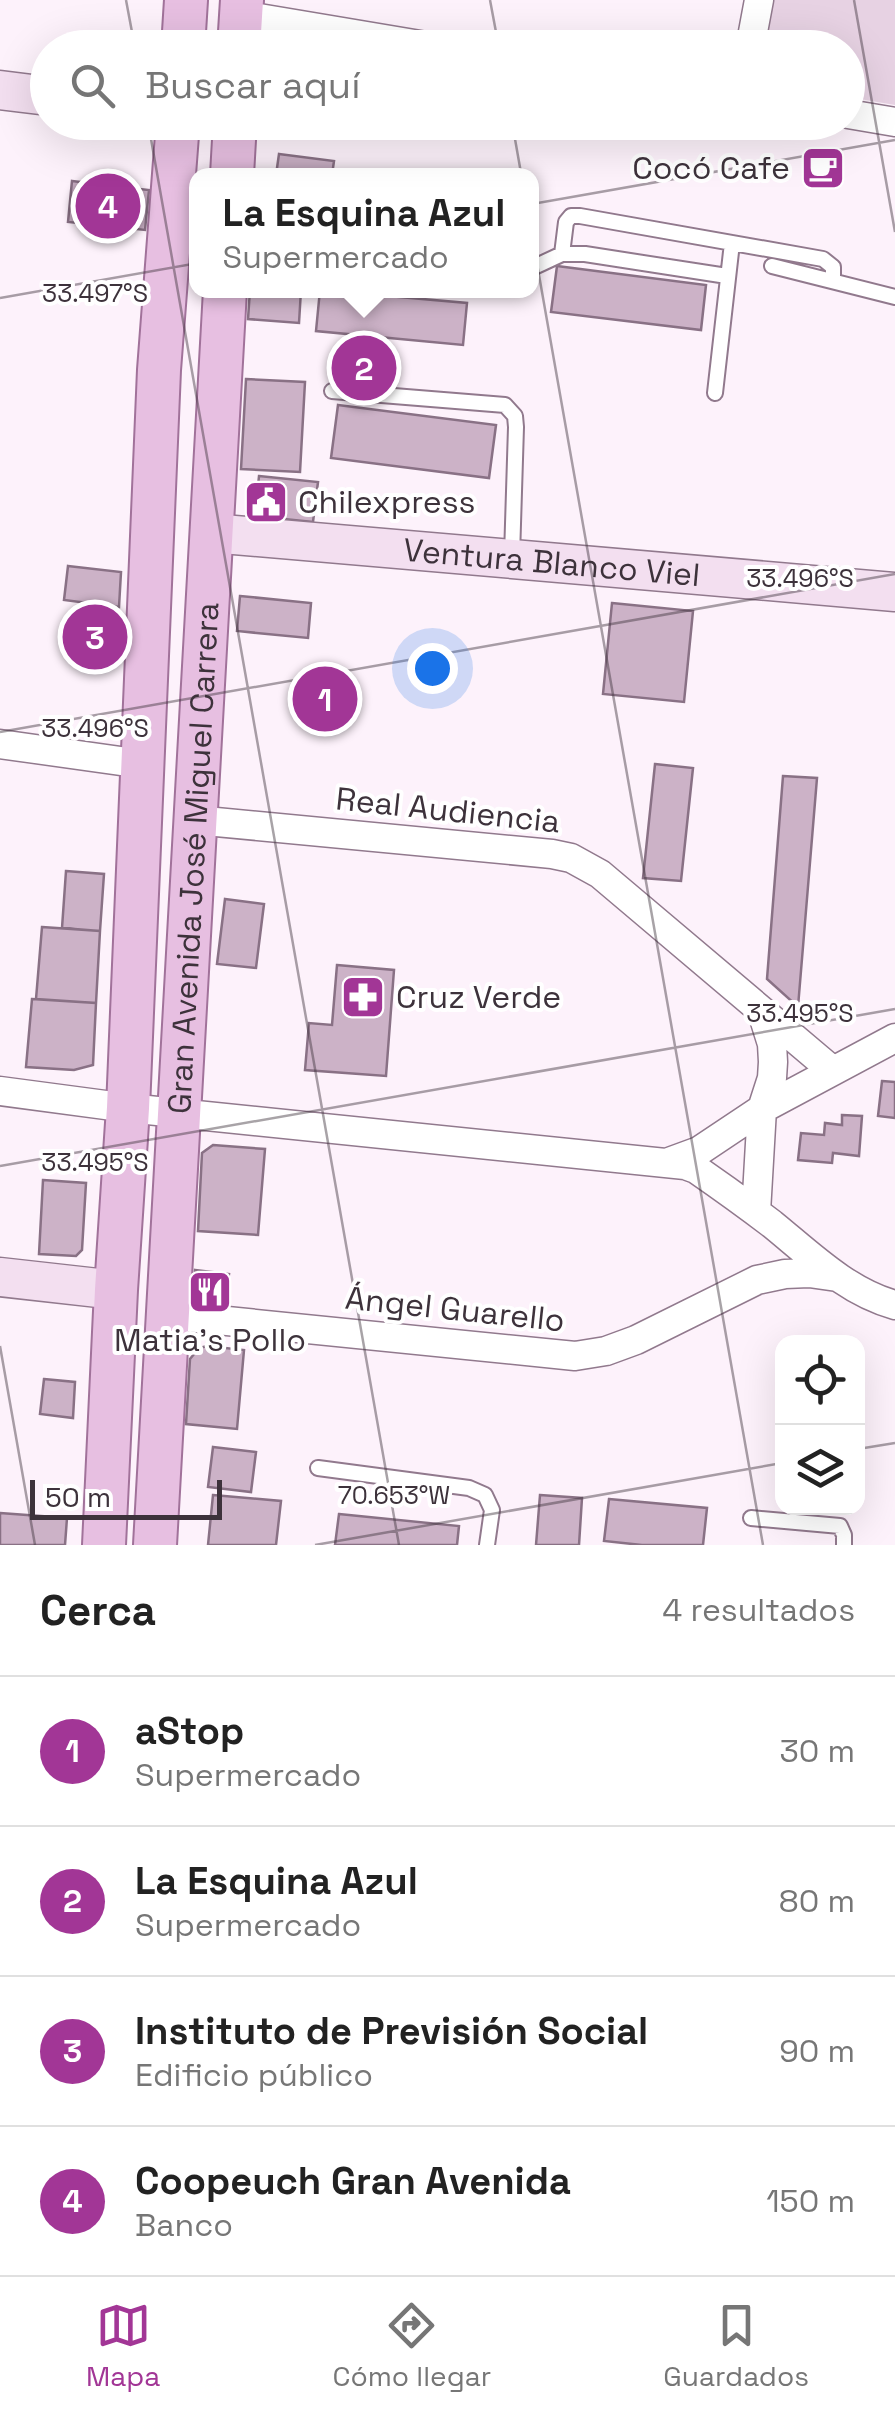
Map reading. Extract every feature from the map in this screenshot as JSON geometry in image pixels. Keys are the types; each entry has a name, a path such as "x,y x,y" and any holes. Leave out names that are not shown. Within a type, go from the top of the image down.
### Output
{"main road":[{"path":"184,30 186,0"},
{"name":"Gran Avenida José Miguel Carrera","path":"104,1545 128,1108 159,370 177,140"},
{"path":"232,168 234,140"},
{"name":"Gran Avenida José Miguel Carrera","path":"154,1545 225,298"}],"street":[{"path":"753,30 759,0"},
{"path":"241,21 307,30"},
{"path":"0,90 30,94"},
{"path":"865,117 895,122"},
{"name":"Ventura Blanco Viel","path":"210,533 512,559 894,584"},
{"path":"0,744 142,764"},
{"name":"Real Audiencia","path":"195,820 571,858 600,874 833,1071"},
{"path":"756,1212 762,1110 773,1062 762,1010"},
{"path":"0,1091 128,1108 667,1163 699,1151 762,1110 895,1038"},
{"name":"Ángel Guarello","path":"667,1163 696,1169 838,1277 865,1294 895,1304"},
{"name":"Ángel Guarello","path":"167,1315 575,1356 606,1351 636,1340 757,1280 786,1274 838,1277"},
{"path":"0,1277 116,1290"}],"lane":[{"path":"562,254 566,222 571,216 823,259 833,267 833,280"},
{"path":"715,393 732,243"},
{"path":"539,263 562,254 585,254 726,276"},
{"path":"772,266 895,297"},
{"path":"332,390 505,405 515,416 516,428 512,559"},
{"path":"318,1468 469,1488 485,1495 492,1510 488,1545"},
{"path":"751,1518 840,1526 844,1545"}],"shaded area":[{"path":"769,0 895,0 895,105 865,100 865,30 764,30"}],"building":[{"path":"279,154 334,161 333,168 277,168"},
{"path":"72,181 149,190 145,230 68,222"},
{"path":"557,266 706,285 701,330 551,312"},
{"path":"249,298 301,298 299,323 248,319"},
{"path":"319,298 410,298 467,303 463,345 316,331"},
{"path":"343,344 388,351 384,389 340,385"},
{"path":"246,379 305,382 300,472 241,469"},
{"path":"338,405 496,425 489,478 331,458"},
{"path":"259,476 318,482 313,522 255,516"},
{"path":"68,566 121,572 119,607 64,600"},
{"path":"240,596 311,603 308,638 237,631"},
{"path":"612,603 693,611 684,702 603,694"},
{"path":"309,672 346,675 342,725 304,722"},
{"path":"655,764 693,768 681,881 643,878"},
{"path":"783,776 817,778 798,1007 767,979"},
{"path":"66,871 104,874 100,931 62,928"},
{"path":"225,899 264,904 256,968 217,964"},
{"path":"42,927 100,931 96,1003 36,999"},
{"name":"Cruz Verde","path":"337,965 394,970 386,1076 305,1070 309,1023 332,1025"},
{"path":"32,999 96,1003 93,1065 74,1070 26,1067"},
{"path":"882,1081 895,1082 895,1118 878,1116"},
{"path":"842,1115 862,1116 859,1156 833,1153 832,1163 798,1160 801,1133 824,1135 825,1123 842,1125"},
{"path":"213,1145 265,1149 258,1235 198,1231 202,1153"},
{"path":"43,1180 86,1183 82,1250 76,1256 39,1254"},
{"name":"Matia's Pollo","path":"195,1270 229,1274 224,1309 204,1306 193,1298"},
{"path":"199,1348 244,1350 237,1429 186,1424 190,1359"},
{"path":"44,1379 75,1382 73,1418 40,1414"},
{"path":"213,1447 256,1452 251,1492 208,1487"},
{"path":"213,1495 281,1501 276,1545 208,1545"},
{"path":"540,1495 582,1498 579,1545 536,1545"},
{"path":"609,1499 707,1508 703,1545 604,1541"},
{"path":"0,1513 67,1518 65,1545 0,1545"},
{"path":"339,1514 459,1526 457,1545 335,1545"}],"place":[{"name":"Cocó Cafe","path":"823,168"},
{"name":"Coopeuch Gran Avenida","path":"108,206"},
{"name":"La Esquina Azul","path":"364,368"},
{"name":"Chilexpress","path":"266,502"},
{"name":"Instituto de Previsión Social","path":"95,637"},
{"name":"aStop","path":"325,699"},
{"name":"Cruz Verde","path":"363,997"},
{"name":"Matia's Pollo","path":"210,1292"}]}
